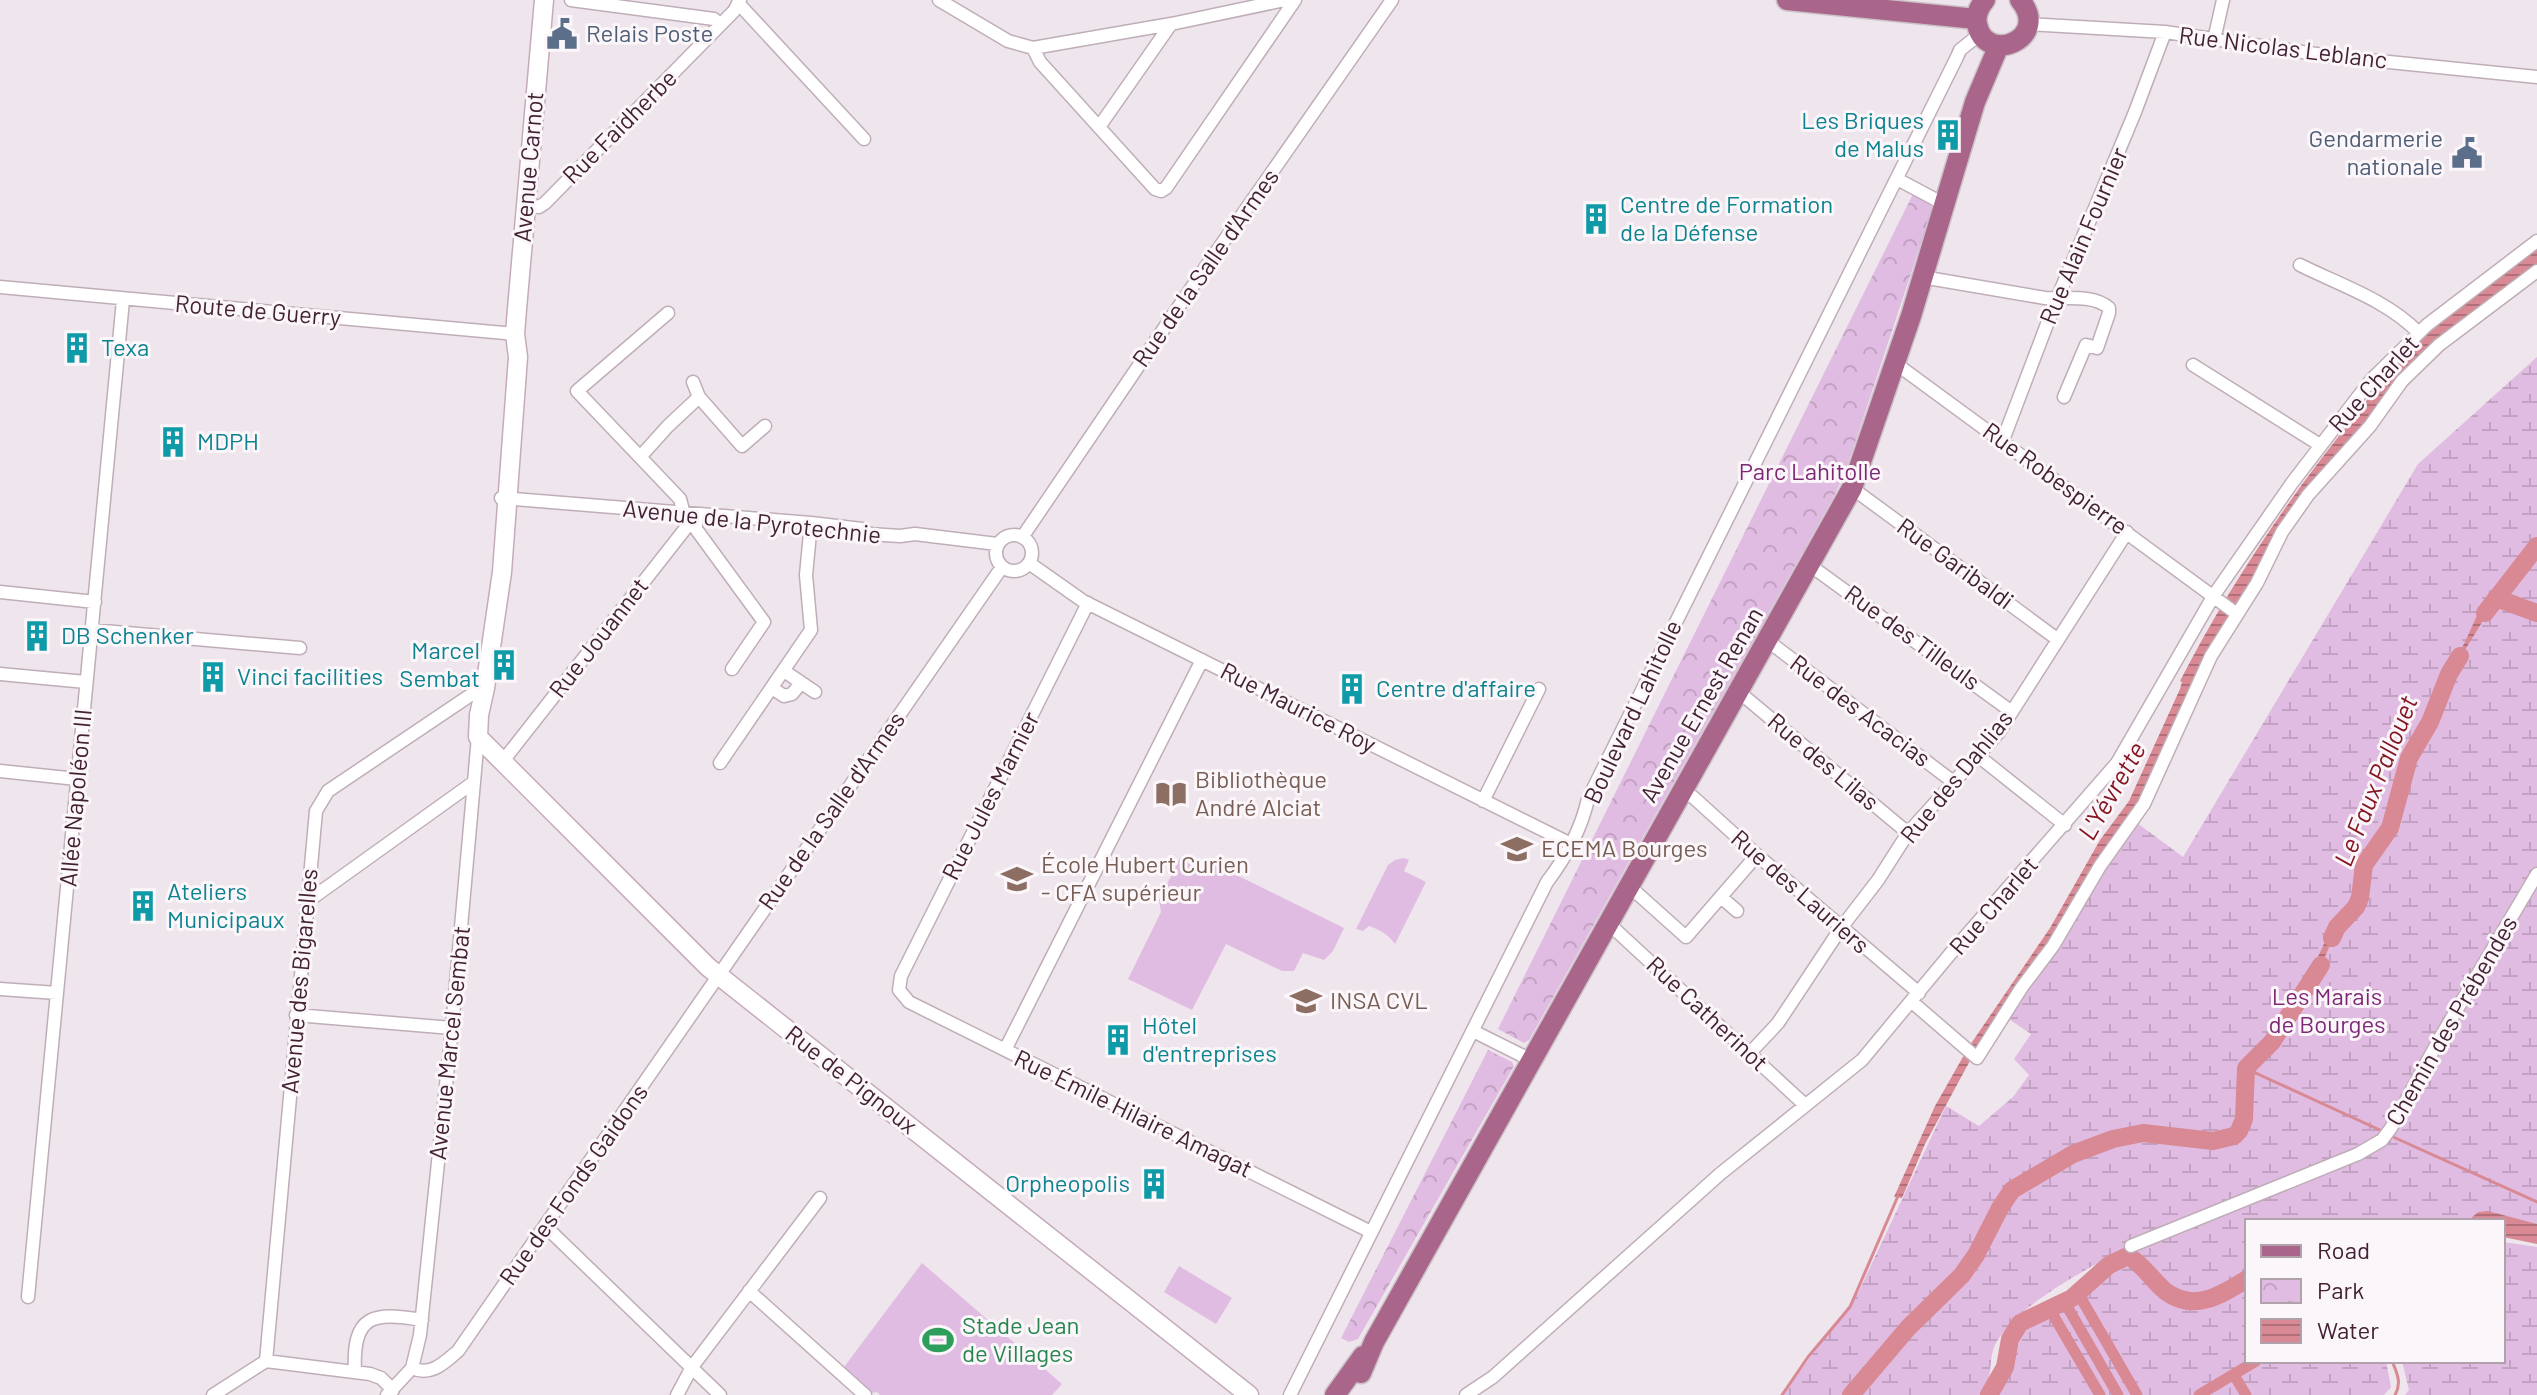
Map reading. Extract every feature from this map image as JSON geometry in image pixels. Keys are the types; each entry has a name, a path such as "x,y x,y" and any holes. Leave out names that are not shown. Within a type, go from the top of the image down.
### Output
{"main road":[{"name":"Avenue Carnot","path":"504,498 518,357 515,334 544,0"},
{"path":"1787,0 1986,28 2015,42 2022,37 2026,7"},
{"name":"Avenue Ernest Renan","path":"1335,1395 1374,1342 1852,488 1895,363 1975,102 1986,28"},
{"name":"Avenue Marcel Sembat","path":"478,737 482,689 502,572 504,498"},
{"name":"Rue de Pignoux","path":"478,737 718,976 1249,1395"},
{"name":"Avenue Ernest Renan","path":"1349,1395 1376,1350 1374,1342"}],"street":[{"path":"571,0 714,19 720,25"},
{"path":"939,0 1008,41 1033,48 1285,0"},
{"path":"1033,48 1040,62 1155,189 1161,191 1295,0"},
{"name":"Rue de la Salle d'Armes","path":"1023,536 1392,0"},
{"path":"2214,40 2223,0"},
{"name":"Rue Faidherbe","path":"526,206 539,207 545,203 739,2"},
{"path":"739,2 864,139"},
{"name":"Rue Nicolas Leblanc","path":"2026,7 2214,40 2330,56 2537,77"},
{"path":"1099,127 1171,24"},
{"name":"Boulevard Lahitolle","path":"1290,1395 1547,882 1560,865 1584,818 1588,799 1960,50 1986,28"},
{"name":"Rue Alain Fournier","path":"2003,440 2165,32"},
{"path":"1897,179 1944,204"},
{"name":"Rue Charlet","path":"1466,1395 1486,1383 1671,1216 1862,1060 2117,763 2218,598 2300,490 2320,445 2371,380 2419,333 2537,241"},
{"path":"2300,265 2386,306 2419,333"},
{"path":"2236,612 2257,583 2300,490 2370,426 2402,381 2439,345 2537,271"},
{"path":"1922,277 2057,299 2103,302 2109,313 2097,348 2086,345 2064,397"},
{"name":"Route de Guerry","path":"0,287 515,334"},
{"name":"Allée Napoléon III","path":"28,1297 123,300"},
{"path":"668,313 577,391 680,499 696,529 764,622 732,669"},
{"name":"Rue Robespierre","path":"1895,363 2236,612"},
{"path":"2193,365 2320,445"},
{"path":"693,382 699,397 742,446 765,426"},
{"path":"641,456 699,397"},
{"name":"Rue Garibaldi","path":"1852,488 2057,639"},
{"name":"Avenue de la Pyrotechnie","path":"504,498 811,523 862,529 870,534 915,534 997,544"},
{"name":"Rue Jouannet","path":"503,761 690,515"},
{"path":"720,763 811,630 806,575 811,523"},
{"name":"Rue des Dahlias","path":"1749,1054 1778,1023 1908,833 1999,732 2127,532"},
{"path":"1008,535 1023,536 1032,548 1029,563 1021,570 1011,571 1002,567 995,552 997,544 1008,535"},
{"name":"Rue Maurice Roy","path":"1029,563 1088,603 1571,844"},
{"name":"Rue des Tilleuls","path":"1811,566 2012,712"},
{"name":"Rue de la Salle d'Armes","path":"718,976 1002,567"},
{"path":"0,592 95,602"},
{"name":"Rue Jules Marnier","path":"899,990 901,976 1088,603"},
{"name":"Rue des Lauriers","path":"1682,791 1693,797 1841,928 1972,1054 2053,946 2100,866 2144,804 2211,656 2236,612"},
{"path":"92,630 300,648"},
{"name":"Rue des Acacias","path":"1768,641 1952,781"},
{"path":"1005,1050 1202,660"},
{"path":"784,671 815,692"},
{"path":"0,674 86,682"},
{"path":"772,688 784,696 792,694 801,683"},
{"name":"Avenue des Bigarelles","path":"266,1361 316,811 328,791 482,689"},
{"path":"1483,801 1539,689"},
{"name":"Rue des Lilas","path":"1739,692 1908,833"},
{"name":"Avenue Marcel Sembat","path":"391,1393 412,1368 423,1315 478,737"},
{"path":"1977,755 2065,825"},
{"path":"0,771 77,779"},
{"path":"308,901 474,782"},
{"path":"1629,886 1686,937 1757,855"},
{"name":"Chemin des Prébendes","path":"2131,1246 2358,1154 2382,1140 2537,874"},
{"path":"1721,897 1737,911"},
{"name":"Rue Catherinot","path":"1608,923 1805,1105"},
{"name":"Rue des Fonds Gaidons","path":"412,1368 424,1371 435,1368 458,1351 718,976"},
{"path":"0,989 57,993"},
{"name":"Rue Émile Hilaire Amagat","path":"899,990 909,1002 1371,1232"},
{"path":"296,1015 452,1028"},
{"path":"1473,1031 1531,1060"},
{"path":"677,1395 692,1367 820,1198"},
{"path":"545,1226 720,1395"},
{"path":"749,1291 865,1395"},
{"path":"355,1372 358,1338 368,1321 380,1316 423,1315"},
{"path":"213,1395 266,1361 376,1375 391,1393"}],"green space":[{"name":"Parc Lahitolle","path":"1914,192 1925,198 1932,207 1930,216 1845,473 1529,1040 1524,1043 1498,1029"},
{"name":"Les Marais de Bourges","path":"2537,357 2537,1231 2505,1222 2505,1219 2245,1219 2245,1363 2386,1363 2391,1387 2384,1395 1782,1395 1858,1293 1946,1106 1979,1126 2013,1097 2029,1075 2014,1059 2031,1034 1997,1011 2129,817 2183,857 2418,464","holes":["2132,1246 2160,1286 2128,1256 2020,1323 1994,1389 1983,1393 1995,1345 2005,1330 2036,1302 2076,1275"]},
{"path":"1180,858 1196,868 1202,858 1344,928 1333,951 1324,960 1303,953 1294,971 1282,971 1226,944 1192,1010 1128,979 1161,912 1159,900"},
{"path":"1404,858 1409,860 1404,871 1426,882 1395,944 1387,935 1369,926 1363,931 1356,929 1388,865"},
{"path":"1488,1050 1514,1066 1358,1339 1349,1342 1341,1338"},
{"path":"2505,1242 2537,1247 2537,1395 2405,1395 2409,1390 2402,1363 2505,1363"},
{"name":"Stade Jean de Villages","path":"922,1263 1062,1384 1052,1395 880,1395 872,1393 844,1367"},
{"path":"1179,1266 1232,1298 1216,1324 1164,1292"}],"water":[{"path":"2537,249 2537,264 2436,341 2303,497 2222,626 2197,673 2140,800 1972,1057 1925,1144 1902,1198 1894,1197 1935,1106 1968,1048 2050,928 2100,840 2129,801 2180,689 2180,681 2218,613 2280,515 2376,388 2408,352"},
{"path":"2537,541 2537,546 2499,595 2445,682 2430,722 2406,763 2392,824 2365,862 2359,903 2338,927 2320,968 2248,1070 2242,1067 2263,1043 2315,963 2333,925 2353,904 2356,867 2385,825 2401,761 2434,701 2440,682 2464,644 2479,611"},
{"path":"2488,1211 2537,1224 2537,1244 2505,1237 2505,1219 2470,1219 2478,1212"}],"waterway":[{"name":"Le Faux Pallouet","path":"2485,613 2537,546"},
{"name":"Le Faux Pallouet","path":"2496,598 2537,613"},
{"name":"Le Faux Pallouet","path":"2332,938 2337,927 2356,907 2364,865 2390,828 2409,758 2430,722 2449,674 2460,656"},
{"name":"Le Faux Pallouet","path":"1851,1395 1908,1328 1962,1275 2012,1190 2073,1154 2113,1139 2143,1133 2213,1141 2234,1136 2244,1119 2246,1068 2272,1042 2321,965"},
{"path":"2247,1069 2382,1131"},
{"path":"2391,1136 2537,1202"},
{"name":"L'Yévrette","path":"1782,1395 1808,1357 1850,1307 1898,1196"},
{"path":"1989,1395 2005,1367 2010,1339 2020,1323 2072,1298 2109,1265 2128,1256 2165,1291 2186,1301 2217,1296 2245,1280"},
{"path":"2078,1293 2137,1395"},
{"path":"2064,1301 2118,1395"},
{"path":"2049,1308 2100,1395"},
{"path":"2199,1395 2253,1363"},
{"path":"2393,1363 2398,1382 2395,1395"},
{"path":"2234,1375 2246,1395"}],"place":[{"name":"Relais Poste","path":"562,34"},
{"name":"Les Briques de Malus","path":"1948,135"},
{"name":"Gendarmerie nationale","path":"2467,153"},
{"name":"Centre de Formation de la Défense","path":"1596,219"},
{"name":"Texa","path":"77,348"},
{"name":"MDPH","path":"173,442"},
{"name":"DB Schenker","path":"37,636"},
{"name":"Marcel Sembat","path":"504,665"},
{"name":"Vinci facilities","path":"213,677"},
{"name":"Centre d'affaire","path":"1352,689"},
{"name":"Bibliothèque André Alciat","path":"1171,794"},
{"name":"ECEMA Bourges","path":"1517,849"},
{"name":"École Hubert Curien - CFA supérieur","path":"1017,879"},
{"name":"Ateliers Municipaux","path":"143,906"},
{"name":"INSA CVL","path":"1306,1001"},
{"name":"Hôtel d'entreprises","path":"1118,1040"},
{"name":"Orpheopolis","path":"1154,1184"},
{"name":"Stade Jean de Villages","path":"938,1340"}]}
